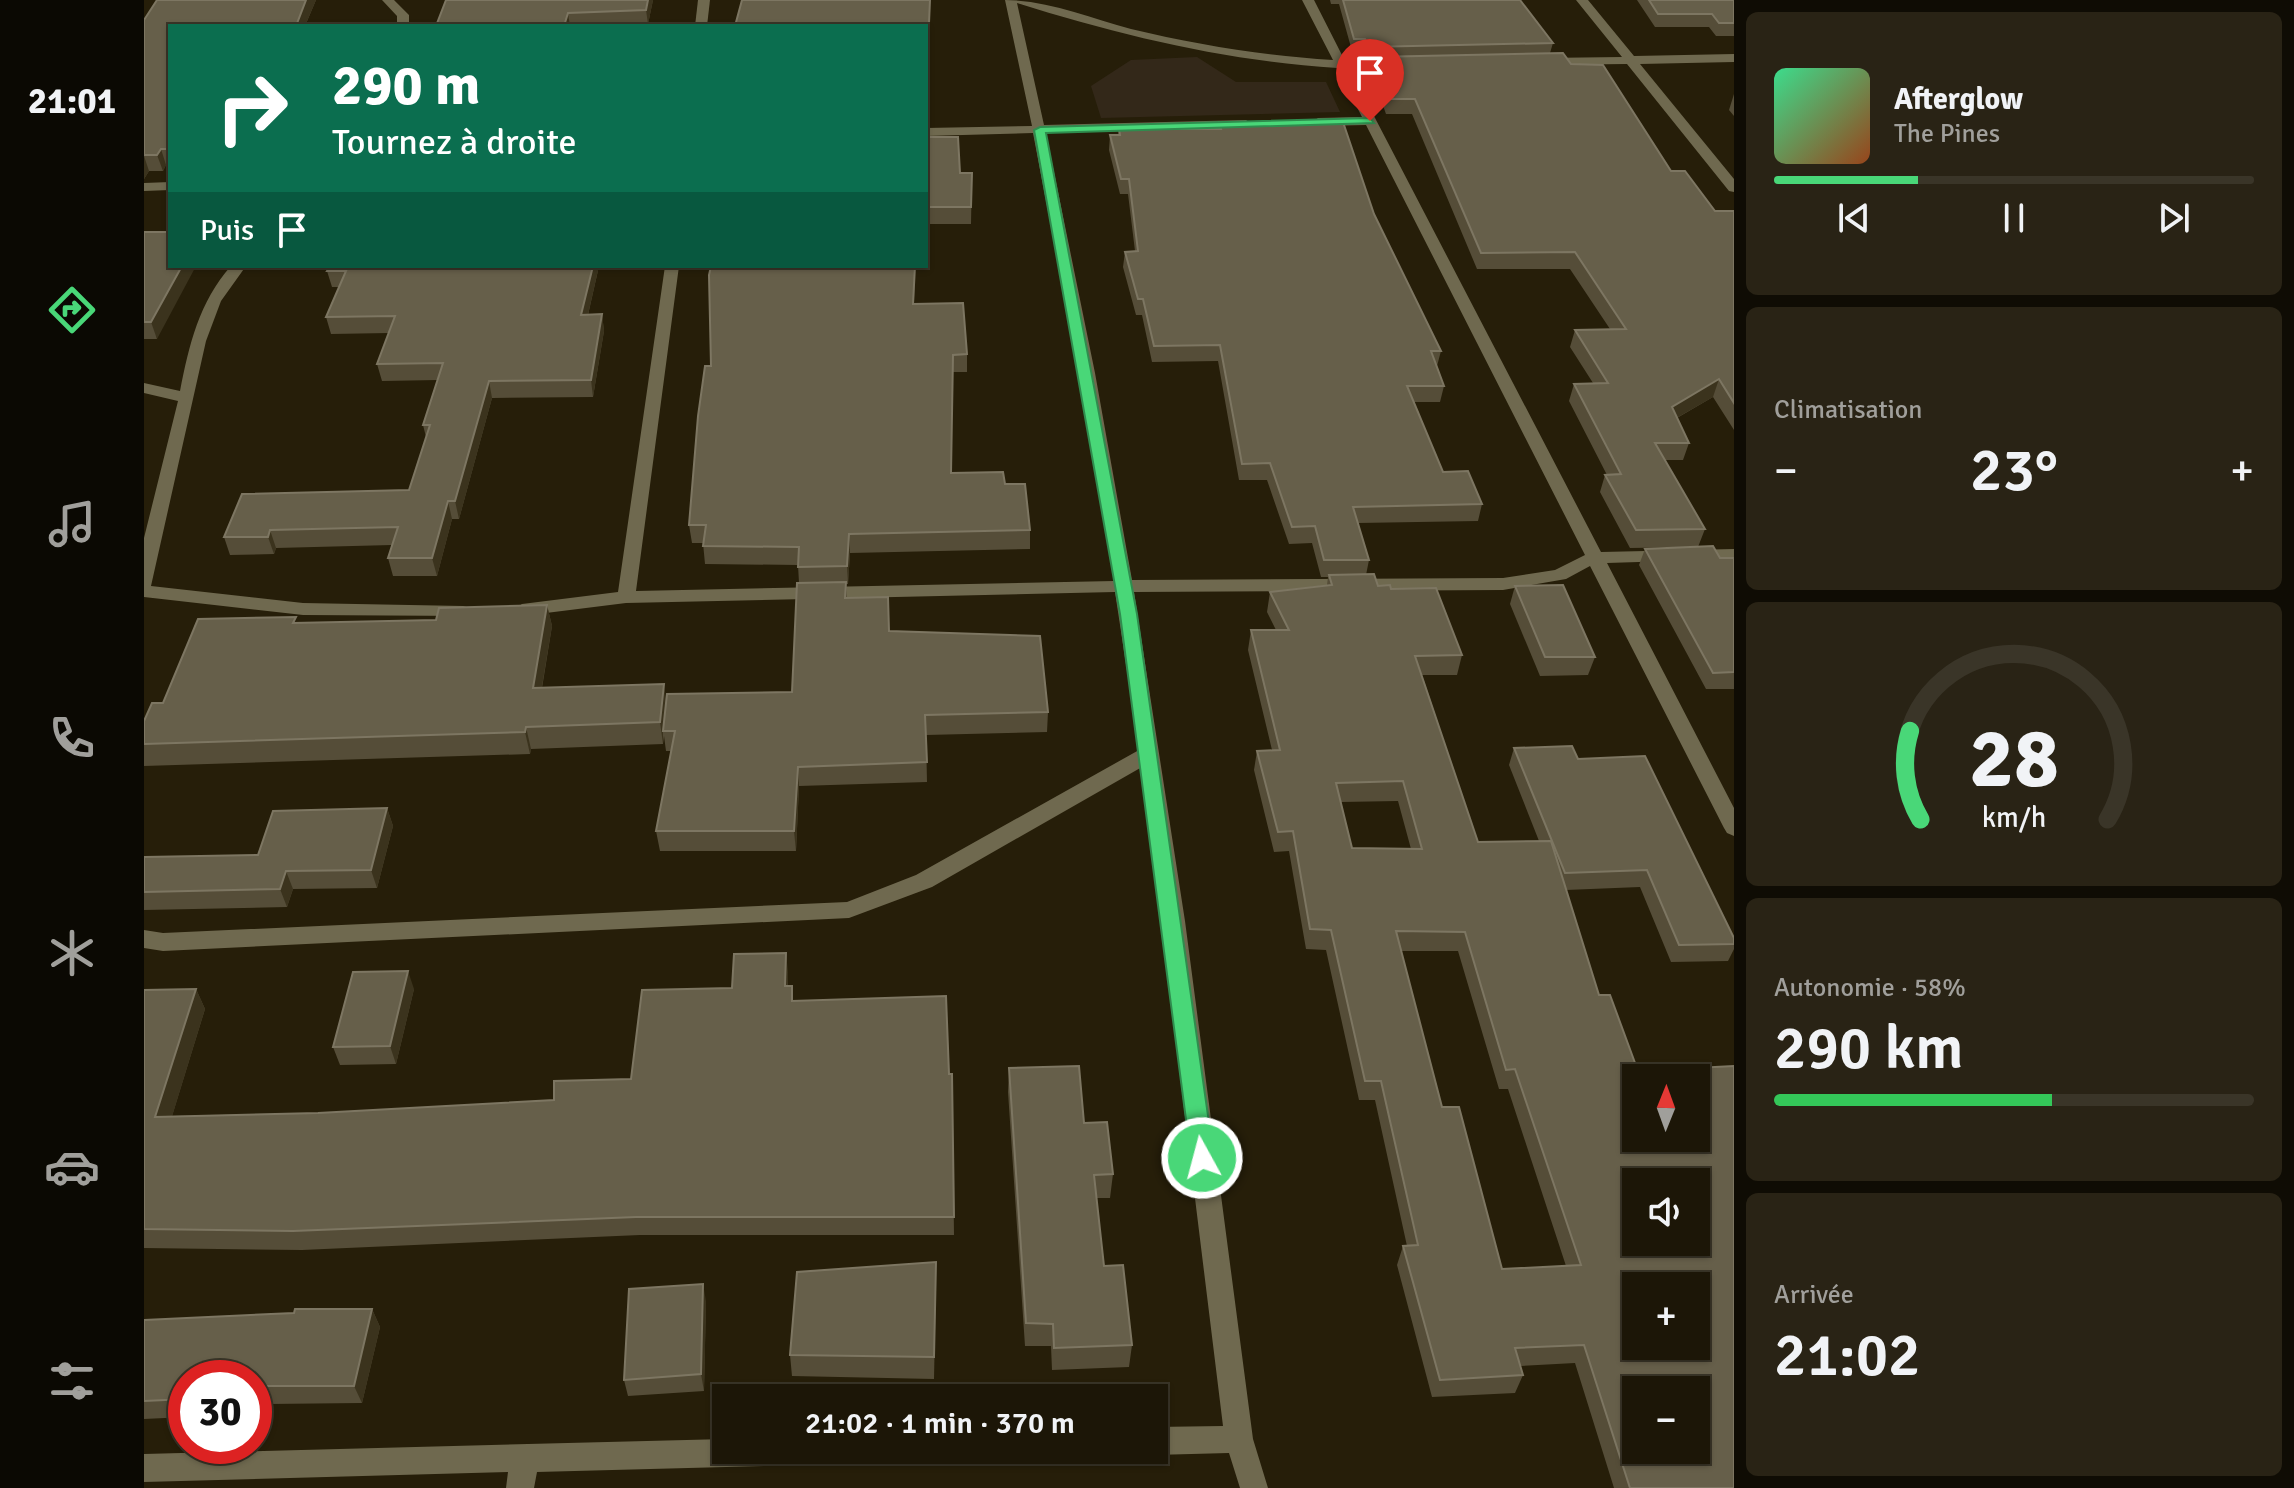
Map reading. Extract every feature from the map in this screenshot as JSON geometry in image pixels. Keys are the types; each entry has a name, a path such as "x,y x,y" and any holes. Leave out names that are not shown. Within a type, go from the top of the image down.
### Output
{"street":[{"path":"388,0 403,15 403,24"},
{"path":"701,24 704,0"},
{"path":"1011,0 1040,130 1124,586 1150,753 1239,1439 1254,1488"},
{"path":"1019,0 1072,17 1233,55 1342,66 1407,65"},
{"path":"1308,0 1734,828"},
{"path":"1582,0 1731,181"},
{"path":"1535,62 1734,58"},
{"path":"1307,123 1370,121"},
{"path":"928,132 1260,124"},
{"path":"144,187 168,186"},
{"path":"144,583 147,550 187,398 195,345 225,279 237,268"},
{"path":"626,597 672,268"},
{"path":"144,388 187,398"},
{"path":"511,611 626,597 1124,586 1503,584 1560,575 1593,558 1734,554"},
{"path":"144,591 228,605 336,612 479,612"},
{"path":"144,939 163,942 849,910 924,881 1150,753"},
{"path":"1168,1441 1239,1439"},
{"path":"144,1468 712,1453"},
{"path":"520,1488 525,1458"}],"shaded area":[{"path":"1197,57 1236,82 1326,82 1340,112 1101,118 1091,86 1131,60"}],"building":[{"path":"157,0 306,0 297,24 168,24 168,149 161,149 157,155 144,155 144,20"},
{"path":"446,0 648,0 646,10 568,13 565,24 437,24"},
{"path":"742,0 930,0 928,46 928,24 736,24"},
{"path":"1343,0 1520,0 1553,43 1368,47 1365,39 1354,39"},
{"path":"1649,0 1734,0 1734,23 1719,23 1712,14 1658,14"},
{"path":"1563,53 1571,64 1603,65 1671,171 1685,171 1715,211 1734,211 1734,403 1719,379 1672,407 1689,443 1655,443 1705,529 1636,530 1605,475 1621,474 1574,384 1608,383 1575,330 1626,329 1575,252 1481,253 1415,99 1389,99 1373,57"},
{"path":"1219,122 1343,122 1374,214 1441,351 1431,351 1444,386 1407,386 1443,472 1468,471 1482,504 1353,507 1369,560 1324,560 1315,526 1292,527 1270,463 1242,464 1220,345 1154,346 1143,299 1138,299 1125,252 1138,251 1129,179 1121,179 1110,135 1120,135 1119,129 1221,129"},
{"path":"928,137 958,137 960,173 972,173 971,207 928,207"},
{"path":"144,232 168,232 168,268 181,268 151,322 144,322"},
{"path":"329,268 593,268 581,315 602,314 591,380 489,381 455,501 448,501 432,558 388,558 398,527 270,530 268,537 224,537 242,494 409,490 430,425 423,425 443,363 377,364 395,316 326,317 346,271 327,271"},
{"path":"711,268 915,268 913,304 963,303 967,354 953,355 951,473 1003,472 1005,484 1025,484 1030,530 849,534 847,566 798,567 799,547 703,546 706,525 689,525 698,416 705,366 711,366"},
{"path":"1713,546 1720,558 1734,558 1734,672 1713,673 1645,549"},
{"path":"1374,574 1378,586 1390,585 1391,589 1436,588 1462,655 1415,656 1478,842 1551,841 1599,995 1610,995 1635,1064 1622,1064 1622,1152 1710,1152 1710,1067 1734,1066 1734,1488 1630,1488 1622,1464 1710,1464 1710,1376 1622,1376 1622,1463 1584,1345 1515,1348 1523,1375 1440,1380 1403,1246 1418,1245 1381,1081 1365,1081 1331,930 1310,929 1293,831 1278,832 1257,751 1280,750 1251,630 1289,630 1270,592 1332,585 1329,575","holes":["1403,781 1422,849 1352,848 1336,783","1396,931 1465,932 1506,1070 1515,1069 1581,1265 1502,1269 1459,1107 1442,1107"]},
{"path":"846,582 845,598 888,597 889,631 1040,636 1048,712 925,715 927,762 798,767 794,831 656,831 675,731 663,731 667,694 792,692 797,583"},
{"path":"1563,585 1595,657 1545,657 1515,586"},
{"path":"547,605 533,688 664,684 660,722 526,727 525,732 144,744 144,721 152,703 163,703 198,619 296,617 293,623 436,620 439,608"},
{"path":"1572,746 1578,759 1645,756 1734,938 1734,944 1679,945 1647,870 1565,873 1514,748"},
{"path":"387,808 371,870 286,871 280,889 144,892 144,857 258,855 273,811"},
{"path":"786,953 785,986 792,986 792,1001 946,996 949,1074 952,1074 954,1217 636,1217 293,1231 144,1229 144,990 196,989 155,1117 318,1113 554,1100 554,1081 631,1079 642,990 732,988 734,954"},
{"path":"408,971 390,1046 333,1047 353,972"},
{"path":"1079,1066 1084,1123 1107,1122 1113,1174 1094,1175 1104,1266 1123,1265 1132,1345 1054,1348 1053,1324 1026,1323 1009,1068"},
{"path":"936,1262 934,1357 790,1355 797,1272"},
{"path":"703,1284 701,1374 624,1380 629,1289"},
{"path":"295,1309 372,1309 354,1386 272,1386 272,1360 168,1360 168,1400 144,1401 144,1320 294,1313"}],"route":[{"path":"1202,1158 1150,753 1128,614 1040,130 1370,121"}]}
